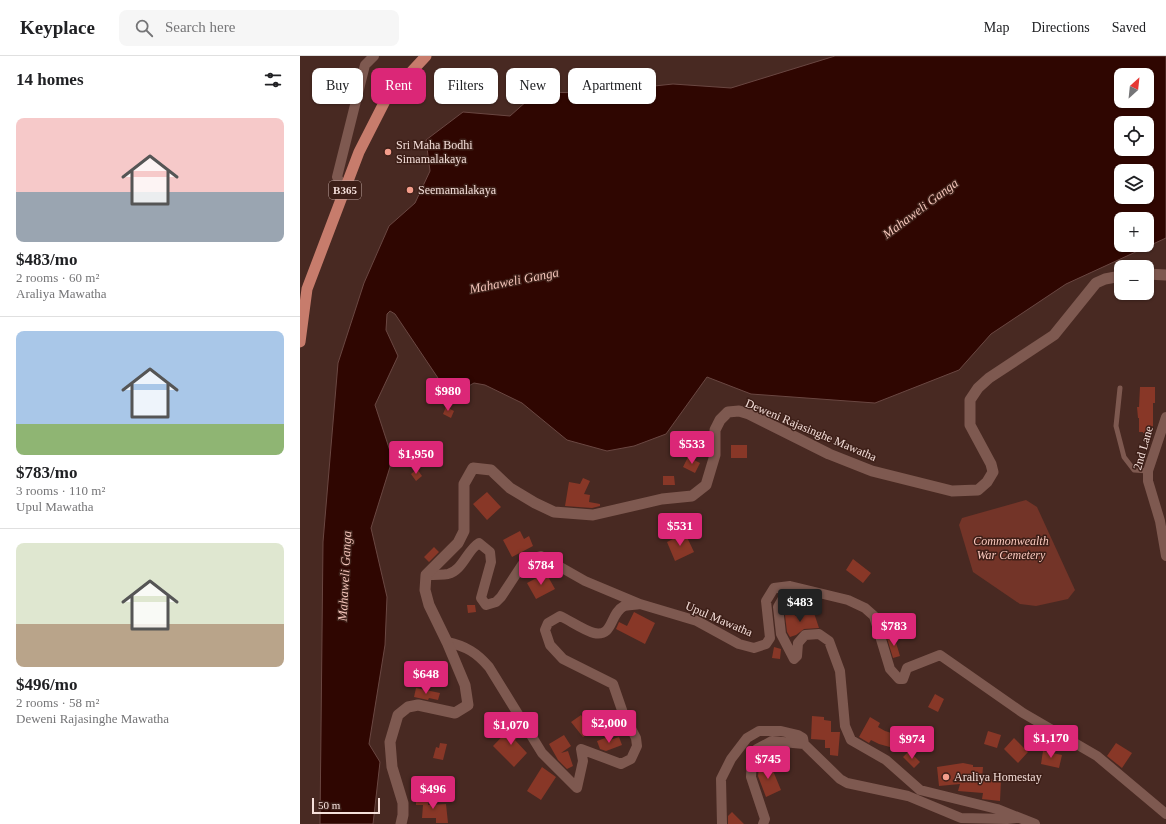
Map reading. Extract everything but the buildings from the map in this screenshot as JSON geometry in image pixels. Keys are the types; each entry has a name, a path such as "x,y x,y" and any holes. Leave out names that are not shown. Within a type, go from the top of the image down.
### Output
{"main road":[{"name":"B365","path":"300,342 306,289 359,152 386,99 426,56"}],"street":[{"path":"345,190 337,177 365,65 374,56"},
{"path":"1154,274 1166,275"},
{"name":"Deweni Rajasinghe Mawatha","path":"426,575 458,543 464,531 464,484 474,468 491,470 510,488 554,512 593,515 662,499 692,496 706,485 715,455 715,430 720,420 728,412 739,411 749,414 829,454 872,471 952,491 978,490 988,482 993,472 991,464 970,425 970,400 978,388 989,378 1054,335 1096,283 1114,277"},
{"name":"2nd Lane","path":"1166,417 1148,471 1148,480 1160,521 1166,556"},
{"name":"Upul Mawatha","path":"426,575 450,573 458,568 473,546 479,543 490,552 491,562 481,598 486,605 496,602 502,598 522,565 530,559 541,556 585,581 640,604 697,621 739,644 754,648 766,644 770,638 766,601 774,588 790,586 848,600 865,608 874,616 890,669 899,679 902,679 907,668 940,655 1023,713 1097,756 1166,814"},
{"path":"401,824 403,803 392,767 390,742 398,714 408,707 418,704 455,713 468,705 465,685 447,642 429,605 425,590 426,575"},
{"path":"790,586 778,607 781,634 794,659 797,656 798,643 805,635 819,634 829,641 840,671 845,726 851,740 886,760 920,790 997,809 1035,824"},
{"path":"447,642 460,644 480,656 490,667 542,753 577,788 583,761 581,749 621,764 631,759 637,746 636,738 623,714 613,684 562,658 550,645 545,630 548,623 560,616 594,633 603,633 610,628 614,615 624,606 640,604"},
{"path":"722,824 721,779 731,759 748,738 759,731 781,731 798,735 803,738 804,744 847,784 908,796 961,818 1008,819 1018,817"},
{"path":"763,824 765,819 751,776 752,758 757,749 772,741 804,744"}],"lane":[{"path":"1120,388 1116,426 1124,456 1134,470 1148,471"}],"green space":[{"name":"Commonwealth War Cemetery","path":"1026,500 1037,507 1075,590 1068,599 1036,606 1020,604 973,572 959,525 962,518"}],"water":[{"name":"Mahaweli Ganga","path":"835,56 1166,56 1166,238 1154,244 1154,212 1114,212 1114,252 1136,252 1118,260 1114,260 1114,262 1066,284 991,334 959,370 875,403 751,394 707,377 666,434 634,446 607,451 567,440 522,403 485,385 474,383 456,393 444,387 395,314 390,311 387,314 386,330 398,356 375,405 391,454 390,467 371,528 387,597 385,645 369,744 380,762 373,824 320,824 323,542 338,363 364,283 389,226 415,203 430,171 426,140 463,112 510,116 524,104 560,104 560,92 568,93 568,104 656,104 656,86 673,84 731,88"}],"place":[{"name":"Sri Maha Bodhi Simamalakaya","path":"388,152"},
{"name":"Seemamalakaya","path":"410,190"},
{"name":"Araliya Homestay","path":"946,777"}]}
